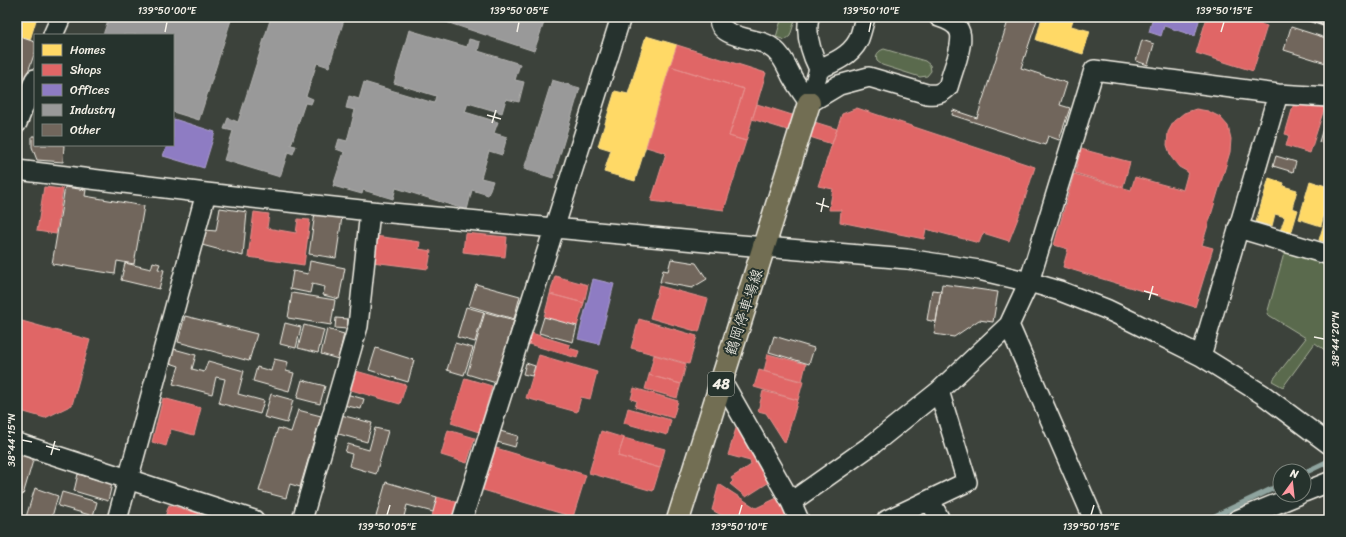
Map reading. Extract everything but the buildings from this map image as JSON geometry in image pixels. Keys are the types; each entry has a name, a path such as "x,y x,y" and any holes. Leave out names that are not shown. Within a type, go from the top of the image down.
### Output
{"main road":[{"name":"鶴岡停車場線","path":"678,520 809,103"}],"street":[{"path":"53,34 61,17"},
{"path":"462,520 621,17"},
{"path":"720,17 720,26 724,30 734,35 765,44 778,52 786,62 793,78 809,103"},
{"path":"809,17 808,39 819,69 809,103"},
{"path":"819,69 836,62 854,46 858,40 865,17"},
{"path":"809,103 839,85 869,77 927,94 936,95 943,92 948,86 962,42 957,26 950,20 939,17"},
{"path":"791,502 873,444 939,391 1009,326 1029,282 1094,70 1278,94 1329,97"},
{"path":"17,123 34,82"},
{"path":"1201,356 1278,94"},
{"path":"17,170 370,211 907,259 979,270 1060,291 1106,309 1201,356 1262,394 1329,444"},
{"path":"117,520 206,193"},
{"path":"302,520 358,326 370,211"},
{"path":"1238,228 1329,255"},
{"path":"1009,326 1094,520"},
{"path":"722,381 791,502 799,520"},
{"path":"887,520 967,482 939,391"},
{"path":"17,443 254,520"},
{"path":"1312,489 1329,482"},
{"path":"930,500 940,520"},
{"path":"1237,520 1278,503"}],"green space":[{"path":"782,17 796,17 790,36 785,40 776,37"},
{"path":"884,49 925,61 930,65 931,71 927,76 920,77 882,65 877,61 876,57 880,51"},
{"path":"1285,250 1329,264 1329,353 1315,343 1283,387 1272,381 1306,338 1267,314"}],"waterway":[{"path":"1312,469 1329,461"},
{"path":"1207,520 1272,489"}],"railway":[{"path":"1300,17 1329,27"}]}
